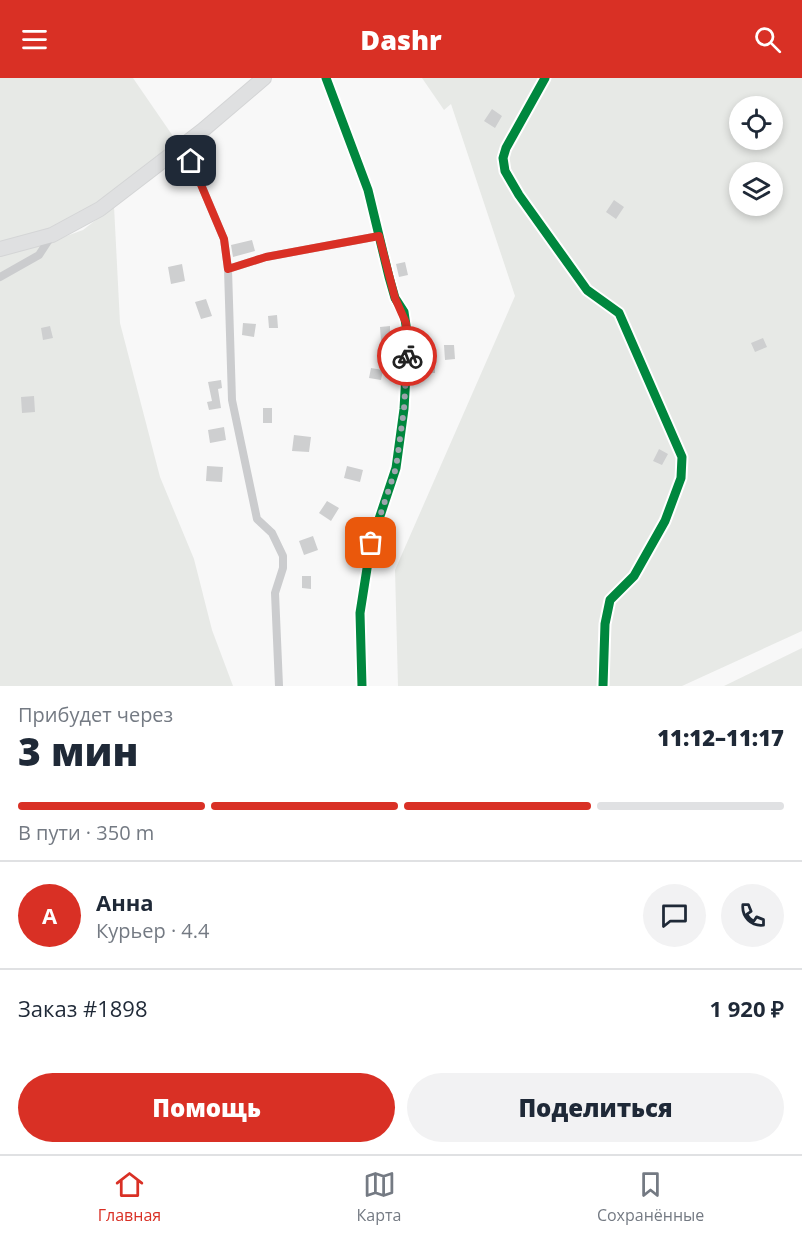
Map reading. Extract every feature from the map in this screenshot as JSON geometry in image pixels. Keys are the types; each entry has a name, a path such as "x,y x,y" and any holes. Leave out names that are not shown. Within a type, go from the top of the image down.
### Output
{"main road":[{"path":"0,249 52,234 100,209 264,78"}],"street":[{"path":"326,78 360,165 395,298 404,312 408,339 404,409 396,468 371,543 360,613 362,686"},
{"path":"546,78 506,148 503,158 505,171 524,203 587,290 620,313 682,457 681,478 665,521 634,576 610,600 605,624 603,686"},
{"path":"184,144 224,239 228,269 232,400 257,519 272,533 283,556 283,568 275,593 279,686"},
{"path":"0,277 39,255 52,234"},
{"path":"228,269 266,257 379,236"}],"shaded area":[{"path":"0,78 133,78 177,142 112,193 59,227 0,243"},
{"path":"422,78 802,78 802,631 682,686 398,686 395,570 515,296 451,104 444,110"},
{"path":"114,206 120,323 160,477 194,559 212,630 233,686 0,686 0,255 50,242 83,230"},
{"path":"802,648 802,686 724,686"}],"building":[{"path":"492,109 502,116 495,128 484,121"},
{"path":"614,200 624,207 616,219 606,212"},
{"path":"252,240 255,251 233,257 231,245"},
{"path":"405,262 408,275 399,277 396,264"},
{"path":"182,264 185,281 171,284 168,267"},
{"path":"206,299 212,316 201,319 195,302"},
{"path":"277,315 278,328 269,328 268,316"},
{"path":"243,323 256,324 254,337 242,335"},
{"path":"50,326 53,338 43,340 41,328"},
{"path":"390,326 390,341 381,341 380,327"},
{"path":"763,338 767,347 755,352 751,343"},
{"path":"444,345 454,345 455,359 445,360"},
{"path":"423,361 435,361 435,373 423,373"},
{"path":"371,368 383,370 381,380 369,378"},
{"path":"221,380 222,388 218,389 221,408 209,410 207,402 212,401 208,382"},
{"path":"34,396 35,412 22,413 21,397"},
{"path":"263,408 272,408 272,423 263,423"},
{"path":"224,427 226,440 210,443 208,430"},
{"path":"294,435 311,437 309,452 292,451"},
{"path":"659,449 668,454 662,465 653,461"},
{"path":"207,466 223,467 222,482 206,481"},
{"path":"347,466 363,470 360,482 344,478"},
{"path":"327,501 339,508 331,521 319,513"},
{"path":"313,536 318,550 304,555 299,541"},
{"path":"302,576 311,576 311,589 302,588"}],"cycle path":[{"path":"326,78 368,190 395,298 404,312 408,339 404,409 396,468 371,543 360,613 362,686"},
{"path":"545,78 506,148 503,158 505,171 519,195 587,290 619,313 682,457 681,478 665,521 634,576 610,600 605,624 603,686"}],"way so far":[{"path":"371,543 396,468 404,409 407,356"}],"route":[{"path":"191,161 224,239 228,269 266,257 379,236 395,298 404,312 408,339 407,356"}]}
